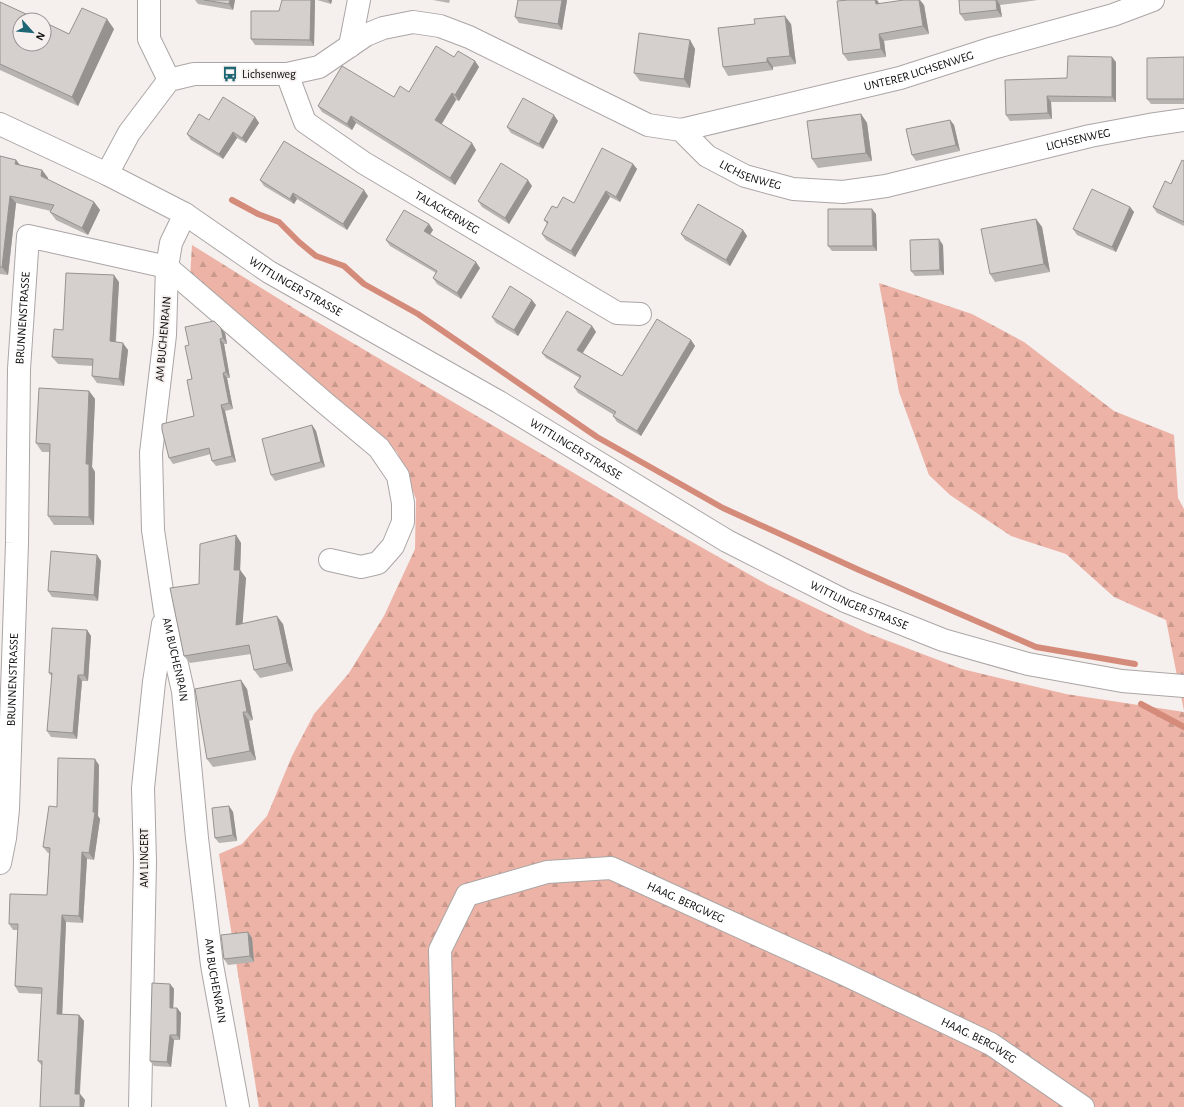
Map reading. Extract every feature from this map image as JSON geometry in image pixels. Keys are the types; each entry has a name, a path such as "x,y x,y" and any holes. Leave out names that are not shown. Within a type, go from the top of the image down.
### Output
{"street":[{"path":"149,0 149,39 170,80"},
{"path":"350,46 359,0"},
{"name":"UNTERER LICHSENWEG","path":"681,130 900,78 993,48 1112,15 1153,0"},
{"path":"107,174 128,133 170,80 194,74 287,74 319,67 366,35 383,28 413,22 440,26 469,37 648,125 681,130"},
{"name":"TALACKERWEG","path":"287,74 305,122 364,163 617,313 640,314"},
{"name":"LICHSENWEG","path":"681,130 707,156 745,176 793,189 843,192 886,186 1090,136 1184,120"},
{"name":"WITTLINGER STRASSE","path":"0,124 107,174 185,214 269,272 499,402 727,542 845,601 943,640 1028,664 1122,681 1169,686 1184,686"},
{"name":"AM BUCHENRAIN","path":"185,214 171,243 167,267 165,335 151,453 153,530 165,610 183,691 196,838 212,964 238,1107"},
{"name":"BRUNNENSTRASSE","path":"0,863 5,838 4,810 9,543 28,236 167,267"},
{"path":"167,267 379,448 398,476 403,503 403,522 393,546 378,563 361,567 330,560"},
{"name":"AM LINGERT","path":"140,1107 145,861 143,788 154,682 165,610"},
{"name":"HAAG. BERGWEG","path":"444,1107 440,950 467,895 547,872 610,868 842,973 991,1044 1083,1107"}],"green space":[{"path":"192,245 300,312 664,526 768,585 867,633 962,669 1066,694 1184,712 1184,1107 259,1107 219,854 242,844 267,816 292,756 314,714 349,673 384,616 415,549 416,499 397,452 324,388 190,278"},
{"path":"879,283 972,314 1024,342 1114,411 1174,435 1178,498 1184,509 1184,711 1166,620 1114,597 1066,554 1011,536 950,495 929,475 899,392"}],"building":[{"path":"204,0 230,0 229,4"},
{"path":"282,0 311,0 310,40 251,39 251,11 279,11"},
{"path":"518,0 562,0 558,24 515,17"},
{"path":"875,0 876,4 904,0 919,0 923,26 879,34 881,49 843,54 837,1"},
{"path":"959,0 996,0 997,10 960,14"},
{"path":"0,2 22,12 12,12 12,52 52,52 52,26 69,34 82,8 107,19 72,97 0,64"},
{"path":"785,16 790,56 767,58 767,62 723,67 718,28 755,24 754,19"},
{"path":"639,33 690,40 684,79 634,73"},
{"path":"436,46 454,57 458,51 475,61 455,95 452,93 435,120 472,143 450,178 351,116 347,124 318,106 342,66 394,97 400,86 409,92"},
{"path":"1068,56 1112,57 1112,97 1047,96 1048,113 1006,115 1005,80 1067,78"},
{"path":"1184,57 1184,99 1147,99 1147,58"},
{"path":"223,97 255,117 242,138 233,132 219,154 187,134 199,114 209,120"},
{"path":"523,98 554,115 539,144 507,127"},
{"path":"861,114 866,153 812,159 807,121"},
{"path":"950,120 956,145 912,155 906,129"},
{"path":"284,141 364,190 343,224 293,193 290,199 260,180"},
{"path":"602,148 633,164 616,197 606,191 571,251 542,234 548,222 544,220 552,206 557,208 563,197 574,203"},
{"path":"0,156 16,160 15,164 42,170 41,176 94,202 82,228 50,212 54,205 10,196 2,267 0,267"},
{"path":"1182,160 1184,161 1184,222 1153,207 1165,181 1171,184"},
{"path":"501,163 528,180 505,218 478,201"},
{"path":"1092,189 1130,207 1112,247 1073,229"},
{"path":"698,204 743,230 726,260 681,234"},
{"path":"828,209 872,209 873,246 828,246"},
{"path":"404,210 429,224 424,231 476,262 457,293 433,278 437,271 386,240"},
{"path":"1036,219 1044,264 990,274 981,229"},
{"path":"939,239 940,270 911,271 910,240"},
{"path":"66,273 114,275 110,341 123,343 119,379 92,376 93,359 52,357 54,329 63,330"},
{"path":"510,286 532,300 514,330 492,317"},
{"path":"567,311 592,326 577,350 622,376 657,319 691,340 637,431 613,416 616,412 574,387 581,376 542,353"},
{"path":"214,321 221,328 223,338 220,339 226,372 223,373 229,403 221,405 232,456 212,461 209,448 169,458 162,430 162,424 194,416 187,380 192,379 185,346 189,345 185,327"},
{"path":"39,388 89,391 86,464 89,464 89,517 48,516 50,444 36,443"},
{"path":"312,425 321,462 271,475 262,439"},
{"path":"236,535 234,570 240,570 236,625 277,616 287,663 254,670 249,645 184,656 170,588 199,584 200,544"},
{"path":"51,551 97,555 94,595 48,591"},
{"path":"52,628 87,630 84,675 78,675 73,733 47,731 52,673 49,673"},
{"path":"241,680 247,712 243,712 250,751 207,759 195,689"},
{"path":"58,758 95,759 93,812 95,812 89,853 82,852 79,916 62,915 57,1014 79,1015 75,1094 80,1094 80,1107 40,1107 42,1061 38,1061 42,988 15,986 18,924 9,924 10,894 47,895 50,848 43,847 49,806 57,807"},
{"path":"229,806 233,835 215,838 212,808"},
{"path":"248,932 250,956 224,959 221,935"},
{"path":"152,983 170,984 170,1008 177,1008 177,1035 170,1035 167,1062 150,1061"}],"waterway":[{"path":"232,200 258,214 279,222 316,256 344,266 364,284 418,314 597,437 723,508 859,570 1036,647 1135,664"},
{"path":"1141,704 1184,727"}],"place":[{"name":"Lichsenweg","path":"230,74"}]}
